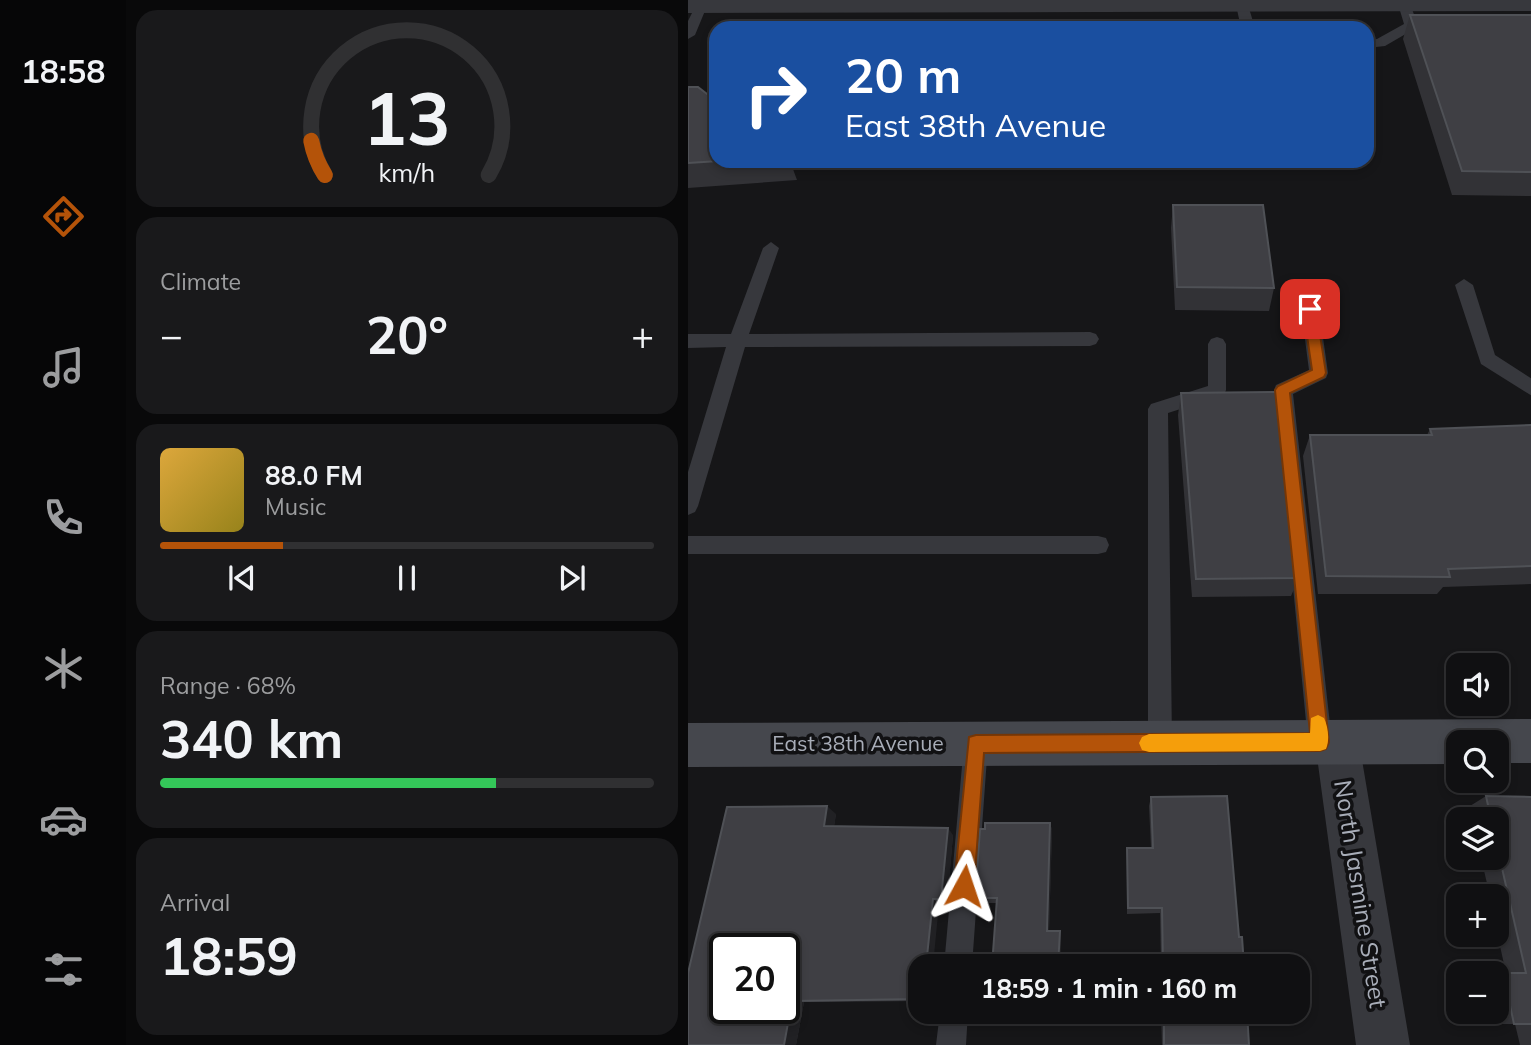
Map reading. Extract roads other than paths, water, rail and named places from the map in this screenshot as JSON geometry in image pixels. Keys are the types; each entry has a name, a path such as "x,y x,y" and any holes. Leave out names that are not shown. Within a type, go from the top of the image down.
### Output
{"street":[{"path":"694,6 800,3 1531,4"},
{"name":"East 38th Avenue","path":"688,745 1531,741"},
{"name":"North Jasmine Street","path":"1328,742 1383,1045"}],"lane":[{"path":"1374,43 1380,43 1411,25 1404,4"},
{"path":"1242,5 1246,21"},
{"path":"688,35 694,6"},
{"path":"688,506 737,342 771,248"},
{"path":"1464,285 1487,359 1531,389"},
{"path":"1310,309 1319,373 1283,390 1328,742"},
{"path":"688,341 1090,339"},
{"path":"1160,743 1158,409 1217,390 1216,344"},
{"path":"688,545 1098,545"},
{"path":"959,954 976,744"},
{"path":"951,1045 953,1024"}]}
